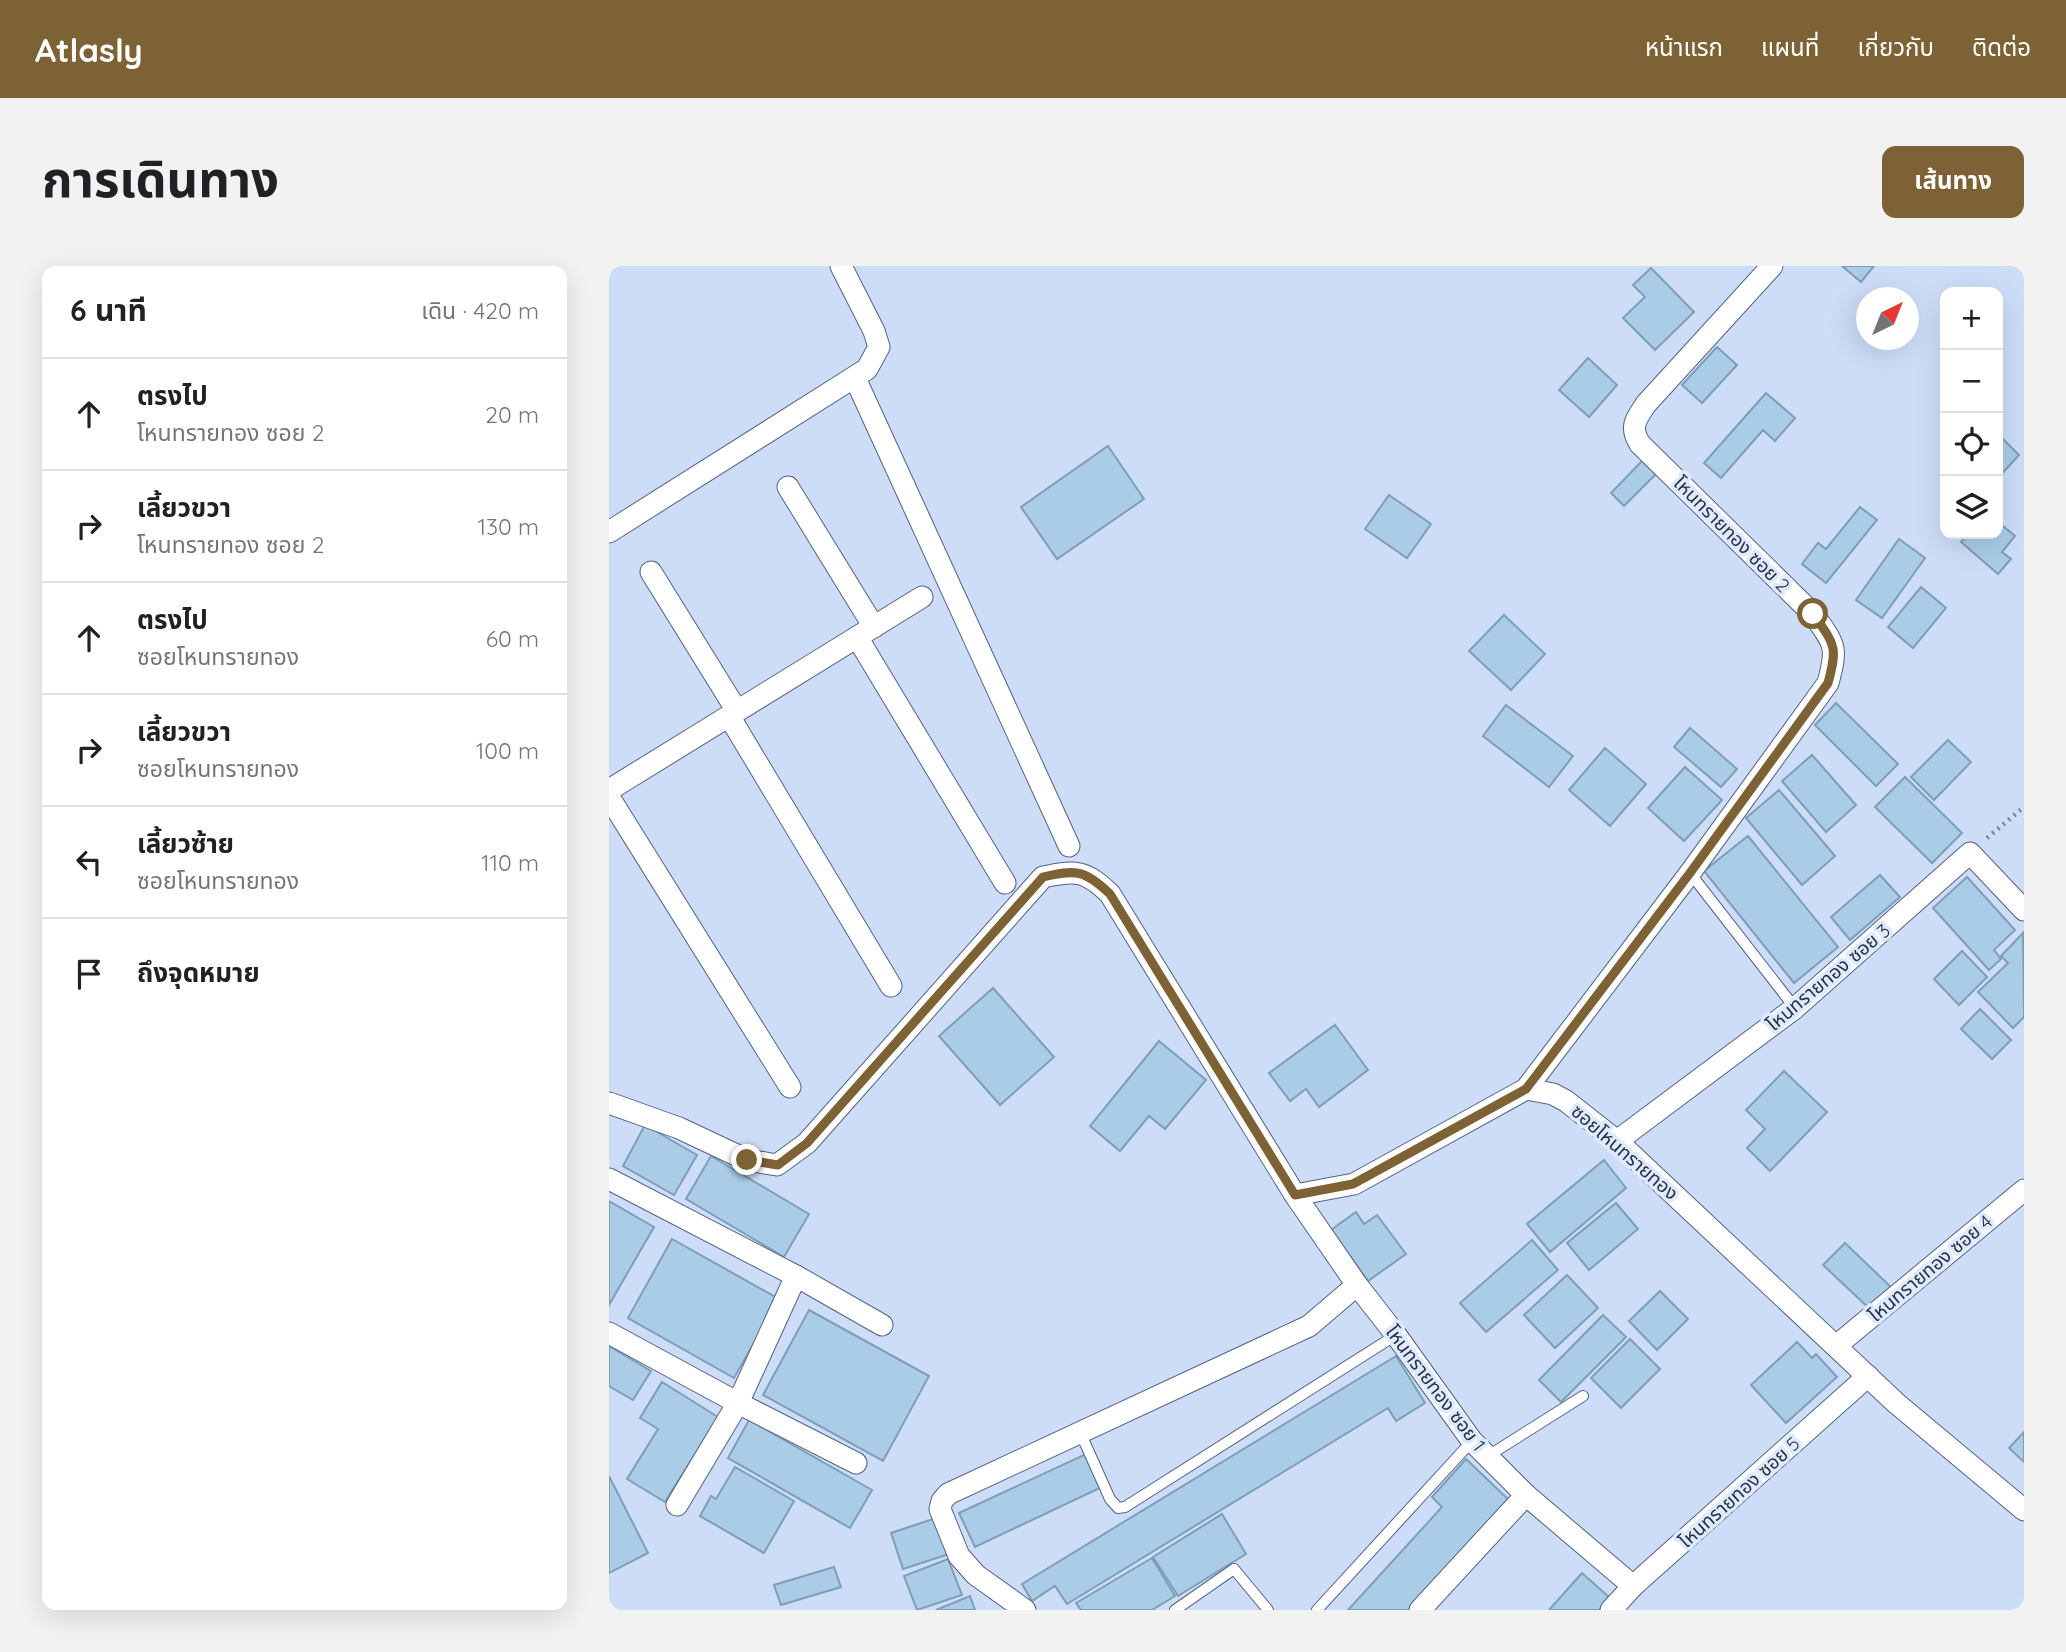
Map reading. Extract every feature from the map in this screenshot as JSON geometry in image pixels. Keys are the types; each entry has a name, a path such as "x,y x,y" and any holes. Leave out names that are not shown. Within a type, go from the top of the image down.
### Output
{"street":[{"path":"609,532 867,369 879,347 874,331 841,266"},
{"name":"โหนทรายทอง ซอย 2","path":"1526,1089 1690,873 1828,683 1835,656 1830,637 1813,614 1640,444 1634,434 1633,424 1646,404 1772,266"},
{"path":"855,378 1069,846"},
{"path":"788,487 1005,883"},
{"path":"651,572 891,986"},
{"path":"609,790 922,597"},
{"path":"609,797 790,1087"},
{"path":"1970,853 2024,910"},
{"name":"โหนทรายทอง ซอย 3","path":"1618,1141 1795,1008 1970,853"},
{"path":"609,1103 679,1128 747,1160 778,1165 807,1143 1043,877 1067,872 1093,878 1110,894 1295,1195 1353,1184 1526,1089"},
{"name":"ซอยโหนทรายทอง","path":"1526,1089 1553,1094 1566,1101 1618,1141 1896,1403 2024,1510"},
{"path":"609,1179 796,1276 882,1325"},
{"name":"โหนทรายทอง ซอย 4","path":"1836,1346 2024,1190"},
{"name":"โหนทรายทอง ซอย 1","path":"1295,1195 1357,1286 1396,1335 1472,1441 1526,1495 1633,1586"},
{"path":"677,1505 737,1403 796,1276"},
{"path":"1025,1610 967,1566 959,1556 940,1509 948,1494 1309,1326 1357,1286"},
{"path":"609,1333 737,1403 856,1463"},
{"name":"โหนทรายทอง ซอย 5","path":"1611,1610 1633,1586 1868,1376"},
{"path":"1420,1610 1526,1495"}],"lane":[{"path":"1690,873 1795,1008"},
{"path":"1080,1432 1110,1499 1118,1508 1125,1507 1396,1335"},
{"path":"1488,1456 1583,1396"},
{"path":"1317,1610 1472,1441"},
{"path":"1175,1610 1234,1569 1268,1610"}],"path":[{"path":"1970,853 2024,807"}],"building":[{"path":"1842,266 1874,266 1861,282"},
{"path":"1651,268 1694,312 1655,350 1623,318 1645,297 1633,285"},
{"path":"1717,347 1737,365 1702,403 1682,385"},
{"path":"1588,358 1617,385 1589,417 1559,390"},
{"path":"1766,393 1795,418 1775,441 1763,430 1721,478 1704,463"},
{"path":"2003,439 2019,455 2003,473"},
{"path":"1108,446 1144,499 1057,559 1021,507"},
{"path":"1642,461 1656,474 1624,506 1611,493"},
{"path":"1389,495 1431,524 1407,558 1365,529"},
{"path":"1860,507 1877,520 1826,583 1802,564 1818,543 1826,549"},
{"path":"2003,526 2015,536 2002,552 2011,559 1998,574 1961,542 1964,539 2003,539"},
{"path":"1899,539 1925,558 1882,618 1856,600"},
{"path":"1921,587 1946,608 1913,648 1888,627"},
{"path":"1504,615 1545,654 1511,690 1469,651"},
{"path":"1836,703 1898,764 1876,786 1815,725"},
{"path":"1506,705 1573,756 1549,787 1483,736"},
{"path":"1690,728 1737,769 1721,787 1674,747"},
{"path":"1948,740 1971,762 1934,800 1911,777"},
{"path":"1605,748 1646,784 1610,826 1569,790"},
{"path":"1812,755 1856,805 1826,832 1782,781"},
{"path":"1685,767 1722,800 1684,841 1648,808"},
{"path":"1905,777 1962,833 1932,863 1875,807"},
{"path":"1779,790 1835,856 1802,885 1746,818"},
{"path":"1748,836 1838,947 1794,983 1704,871"},
{"path":"1880,875 1900,897 1850,940 1831,917"},
{"path":"1967,877 2015,930 1994,950 2001,959 1989,970 1933,908"},
{"path":"2023,933 2024,1017 2013,1028 1978,992 2008,963 2001,956"},
{"path":"1962,951 1987,977 1959,1005 1934,979"},
{"path":"993,988 1054,1057 1000,1105 939,1036"},
{"path":"1980,1009 2011,1040 1992,1059 1961,1029"},
{"path":"1335,1025 1368,1070 1319,1107 1306,1089 1290,1101 1269,1073"},
{"path":"1159,1041 1206,1080 1165,1129 1149,1116 1120,1151 1090,1126"},
{"path":"1784,1071 1827,1112 1770,1171 1747,1148 1765,1129 1746,1110"},
{"path":"645,1125 697,1155 674,1195 623,1166"},
{"path":"711,1156 809,1214 784,1257 686,1199"},
{"path":"1604,1160 1626,1188 1550,1252 1527,1224"},
{"path":"609,1201 654,1227 609,1305"},
{"path":"1616,1203 1638,1229 1589,1270 1567,1243"},
{"path":"1356,1212 1364,1224 1377,1215 1406,1254 1368,1281 1331,1230"},
{"path":"672,1239 779,1299 734,1378 628,1318"},
{"path":"1532,1240 1558,1270 1486,1332 1460,1303"},
{"path":"1845,1243 1893,1289 1872,1311 1823,1265"},
{"path":"1567,1275 1598,1308 1555,1348 1524,1315"},
{"path":"1660,1291 1688,1319 1657,1350 1629,1321"},
{"path":"809,1310 929,1376 883,1461 763,1395"},
{"path":"1603,1315 1626,1337 1561,1402 1539,1380"},
{"path":"1630,1339 1660,1369 1621,1408 1591,1378"},
{"path":"1797,1342 1812,1358 1816,1354 1837,1377 1786,1423 1751,1385"},
{"path":"609,1346 651,1371 633,1400 609,1386"},
{"path":"1396,1356 1425,1403 1396,1421 1388,1408 1067,1604 1055,1586 1032,1601 1022,1584"},
{"path":"662,1382 718,1417 665,1502 627,1479 658,1429 640,1418"},
{"path":"749,1420 872,1490 850,1528 728,1458"},
{"path":"2024,1432 2024,1462 2009,1448"},
{"path":"1088,1453 1104,1486 975,1547 959,1513"},
{"path":"1466,1459 1510,1501 1409,1610 1348,1610 1442,1507 1432,1497"},
{"path":"735,1467 794,1501 764,1553 700,1516 711,1496 716,1499"},
{"path":"609,1476 648,1553 609,1573"},
{"path":"1222,1514 1246,1554 1178,1596 1153,1557"},
{"path":"936,1518 949,1554 903,1569 891,1533"},
{"path":"1152,1558 1175,1596 1152,1610 1081,1610 1076,1603"},
{"path":"948,1559 962,1595 917,1610 904,1576"},
{"path":"834,1567 841,1587 781,1605 774,1585"},
{"path":"1582,1573 1610,1598 1599,1610 1549,1610"},
{"path":"970,1596 975,1610 936,1610"}],"route":[{"path":"747,1160 778,1165 807,1143 1043,877 1067,872 1093,878 1110,894 1295,1195 1353,1184 1526,1089 1690,873 1828,683 1835,656 1830,637 1813,614"}]}
